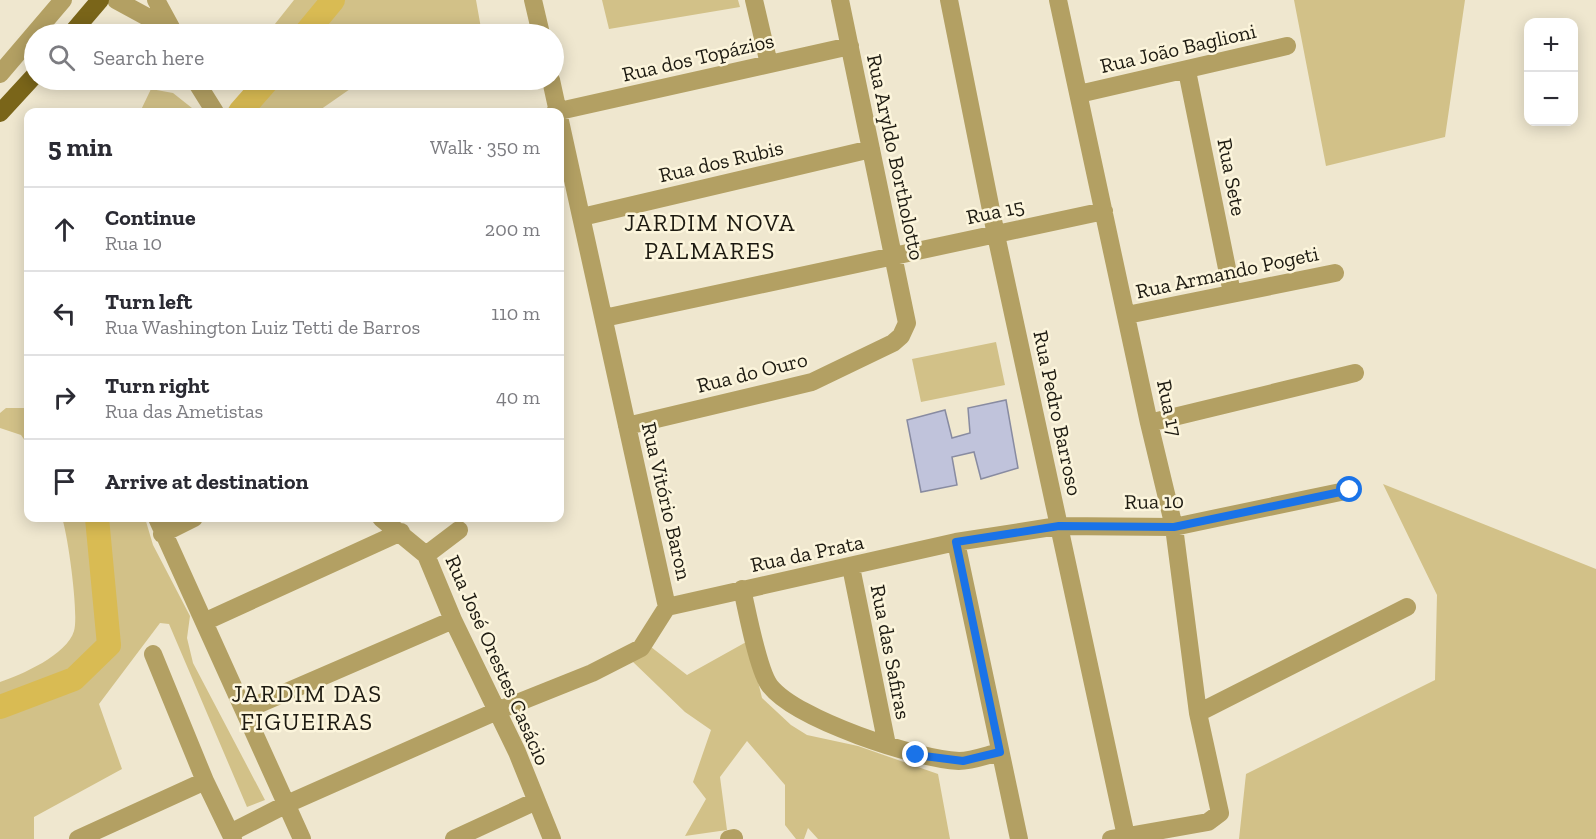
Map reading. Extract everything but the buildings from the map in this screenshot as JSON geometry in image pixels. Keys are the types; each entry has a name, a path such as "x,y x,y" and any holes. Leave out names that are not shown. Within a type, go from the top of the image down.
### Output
{"main road":[{"path":"80,24 100,0"},
{"path":"0,113 24,87"}],"street":[{"path":"43,24 63,0"},
{"path":"116,0 158,24"},
{"path":"156,0 169,24"},
{"path":"533,0 539,24"},
{"path":"754,0 769,64"},
{"name":"Rua Aryldo Bortholotto","path":"840,0 907,323"},
{"name":"Rua Pedro Barroso","path":"949,0 996,235 1059,526 1118,837"},
{"name":"Rua 17","path":"1058,0 1149,423 1174,527 1198,713 1220,813 1208,822 1118,837"},
{"path":"0,74 24,46"},
{"name":"Rua dos Topázios","path":"564,112 850,46"},
{"name":"Rua João Baglioni","path":"1079,94 1187,71 1287,46"},
{"name":"Rua Sete","path":"1187,71 1232,293"},
{"path":"201,90 212,108"},
{"name":"Rua Vitório Baron","path":"552,90 556,108"},
{"name":"Rua Vitório Baron","path":"232,836 287,804 497,711 592,673 640,648 667,607 564,143"},
{"name":"Rua dos Rubis","path":"582,217 871,149"},
{"name":"Rua 15","path":"604,318 893,254 996,235 1104,211"},
{"name":"Rua Armando Pogeti","path":"1127,315 1335,273"},
{"name":"Rua do Ouro","path":"627,426 813,382 893,343 901,336 907,323"},
{"path":"1149,423 1355,373"},
{"name":"Rua 10","path":"956,542 1059,526 1174,527 1350,490"},
{"path":"177,522 160,526 204,622 216,654 245,710 302,839"},
{"name":"Rua José Orestes Casácio","path":"387,522 426,555 552,839"},
{"path":"426,555 459,530"},
{"path":"204,622 401,532"},
{"path":"956,542 1018,839"},
{"name":"Rua da Prata","path":"667,607 956,542"},
{"name":"Rua das Safiras","path":"851,567 887,745"},
{"path":"742,589 769,685 785,699 849,733 916,755 963,761 1000,752"},
{"path":"1198,713 1407,607"},
{"path":"245,710 453,620"},
{"path":"153,654 205,781 232,836"},
{"path":"78,839 205,781"},
{"path":"454,839 536,801"}],"shaded area":[{"path":"294,0 476,0 480,24 275,24"},
{"path":"602,0 738,0 740,7 609,29"},
{"path":"1294,0 1465,0 1445,137 1326,166"},
{"path":"151,90 156,90 173,93 192,108 142,108"},
{"path":"243,90 349,90 323,108 258,108"},
{"path":"996,342 1005,385 921,402 912,359"},
{"path":"6,408 24,408 24,439 21,435 0,428 0,413"},
{"path":"1383,484 1596,569 1596,839 1239,839 1246,774 1435,680 1437,595"},
{"path":"63,522 146,522 153,545 190,616 187,638 193,663 265,800 247,807 169,624 160,623 99,704 122,769 34,817 34,839 0,839 0,682 42,663 70,640 74,631 75,609"},
{"path":"748,641 762,698 791,725 807,735 858,746 938,774 950,839 818,839 808,828 804,839 796,839 785,825 785,785 747,741 720,777 727,830 685,836 706,799 693,782 711,730 685,712 632,661 651,647 687,675"}],"waterway":[{"path":"313,24 333,0"},
{"path":"244,108 259,90"},
{"path":"0,707 74,679 109,645 97,522"}],"district":[{"name":"JARDIM NOVA PALMARES","path":"710,236"},
{"name":"JARDIM DAS FIGUEIRAS","path":"307,707"}],"route":[{"path":"916,755 963,761 1000,752 956,542 1059,526 1174,527 1350,490"}]}
